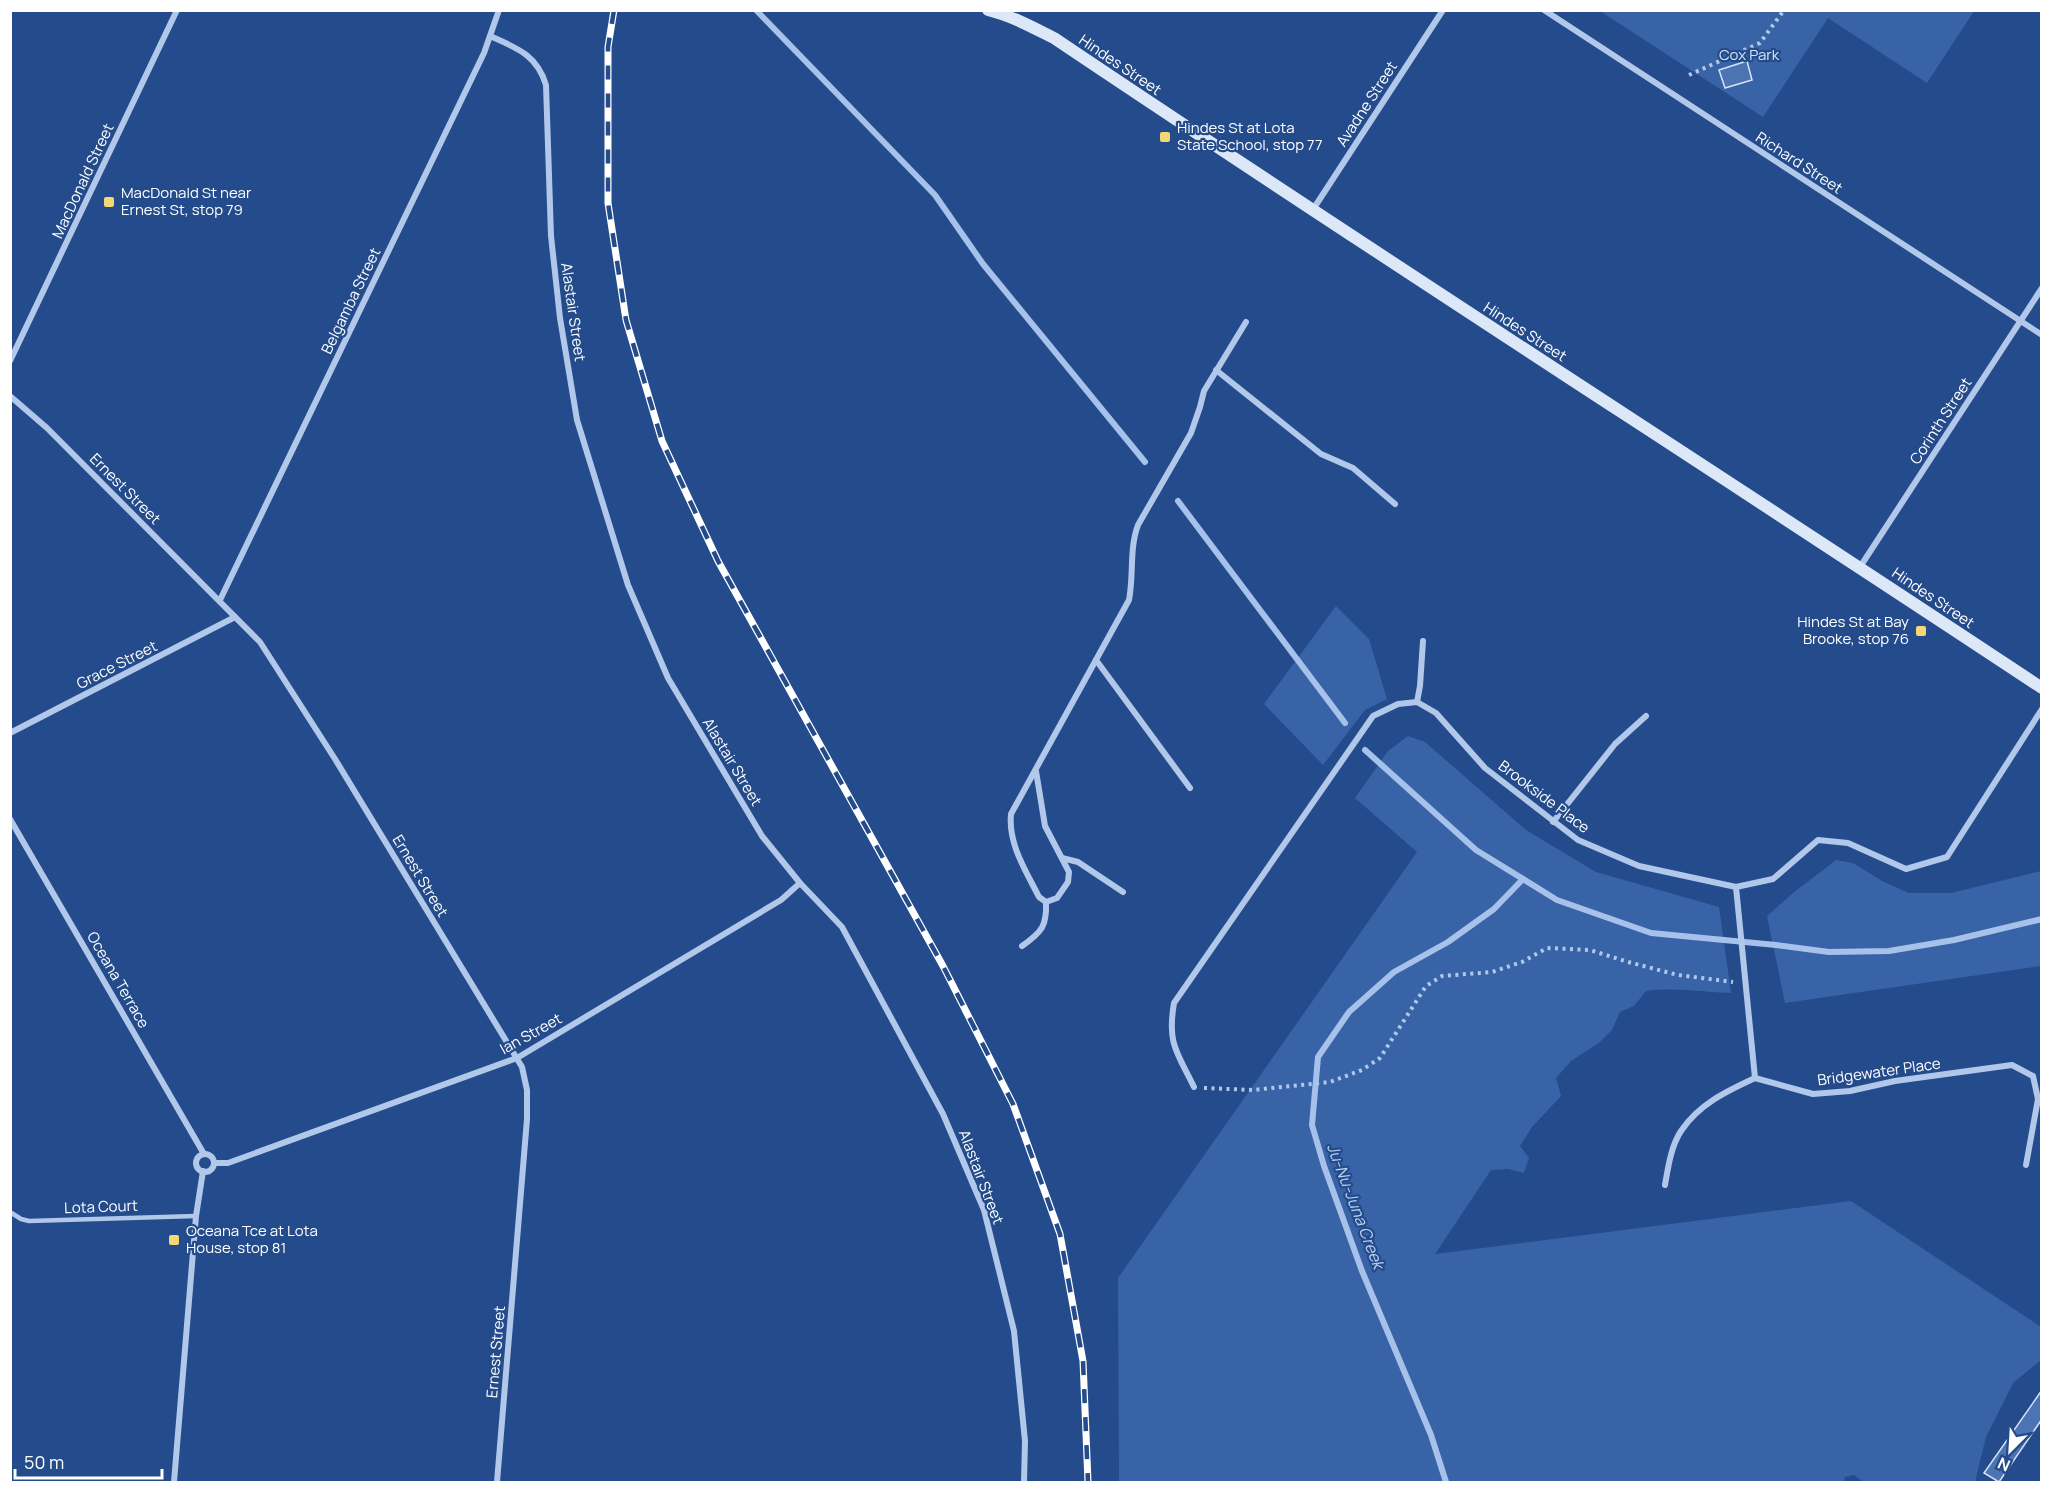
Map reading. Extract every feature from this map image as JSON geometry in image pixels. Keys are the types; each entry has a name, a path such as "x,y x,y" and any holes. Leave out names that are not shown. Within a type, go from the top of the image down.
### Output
{"street":[{"name":"MacDonald Street","path":"10,361 177,10"},
{"name":"Belgamba Street","path":"220,600 484,53 499,10"},
{"name":"Hindes Street","path":"988,10 1013,18 1054,38 1312,211 2042,688"},
{"name":"Avadne Street","path":"1312,211 1443,10"},
{"name":"Richard Street","path":"1544,10 2042,335"},
{"name":"Alastair Street","path":"490,36 531,57 542,73 546,85 551,236 560,318 577,420 628,585 668,678 762,836 800,883 842,927 943,1114 984,1210 1014,1331 1025,1441 1024,1482"},
{"name":"Corinth Street","path":"1860,567 2042,288"},
{"path":"1046,902 1039,897 1015,847 1010,827 1011,814 1129,600 1133,583 1134,538 1138,525 1191,433 1203,391 1246,322"},
{"path":"1216,370 1321,454 1353,468 1395,504"},
{"name":"Ernest Street","path":"10,396 47,428 260,642 335,759 522,1067 527,1090 527,1119 497,1482"},
{"name":"Grace Street","path":"10,734 235,617"},
{"path":"1194,1087 1172,1042 1171,1024 1174,1003 1373,717 1398,704 1417,702 1423,641"},
{"path":"1096,660 1190,788"},
{"name":"Brookside Place","path":"1417,702 1436,713 1485,768 1578,840 1639,866 1736,887 1773,879 1818,840 1848,843 1906,869 1947,857 2042,709"},
{"path":"1553,822 1615,744 1646,716"},
{"path":"1036,771 1045,825 1070,872 1068,882 1057,898 1046,902"},
{"name":"Oceana Terrace","path":"10,819 204,1154"},
{"path":"1062,858 1078,862 1123,892"},
{"name":"Ian Street","path":"214,1163 228,1163 517,1058 781,900 800,883"},
{"path":"1665,1185 1670,1159 1680,1132 1691,1119 1720,1094 1755,1078 1736,887"},
{"path":"1022,946 1036,936 1046,920 1046,902"},
{"name":"Bridgewater Place","path":"1755,1078 1813,1094 2012,1065 2033,1076 2038,1099 2026,1165"},
{"path":"204,1154 212,1158 214,1163 209,1171 199,1169 196,1161 204,1154"},
{"path":"174,1482 196,1216 203,1171"}],"lane":[{"name":"Lota Court","path":"10,1212 29,1221 196,1216"}],"path":[{"path":"1689,75 1760,43 1784,10"},
{"path":"1194,1087 1253,1090 1330,1082 1362,1070 1380,1058 1426,986 1442,976 1492,972 1522,962 1547,948 1590,950 1678,975 1745,983"}],"green space":[{"name":"Cox Park","path":"1600,11 1974,11 1927,83 1828,18 1763,117"},
{"path":"1336,606 1369,639 1387,699 1365,710 1323,765 1264,704"},
{"path":"1408,736 1425,742 1526,830 1596,872 1719,907 1731,993 1646,991 1634,1006 1620,1012 1612,1030 1600,1042 1571,1061 1556,1078 1561,1096 1532,1127 1520,1146 1529,1158 1524,1173 1508,1169 1491,1170 1435,1254 1851,1201 2041,1327 2041,1360 2013,1383 1986,1437 1975,1482 1863,1482 1854,1475 1845,1477 1844,1482 1119,1482 1118,1278 1417,852 1355,798 1388,751"},
{"path":"1836,860 1853,863 1884,882 1909,893 1951,893 2041,871 2041,966 1785,1003 1767,916"}],"building":[{"path":"1747,61 1752,80 1725,88 1719,70"},
{"path":"2042,1390 2042,1419 1999,1482 1984,1473"}],"waterway":[{"path":"756,10 935,195 983,264 1145,462"},
{"path":"1178,501 1345,723"},
{"path":"1365,750 1476,850 1557,900 1651,933 1829,952 1889,951 1954,940 2042,919"},
{"name":"Ju-Nu-Juna Creek","path":"1446,1482 1431,1435 1362,1271 1324,1166 1312,1125 1318,1057 1349,1012 1394,972 1448,942 1494,909 1523,879"}],"railway":[{"path":"614,10 608,47 608,203 626,320 662,441 718,561 943,966 1013,1104 1060,1234 1083,1361 1088,1482"}],"place":[{"name":"Hindes St at Lota State School, stop 77","path":"1165,137"},
{"name":"MacDonald St near Ernest St, stop 79","path":"109,202"},
{"name":"Hindes St at Bay Brooke, stop 76","path":"1921,631"},
{"name":"Oceana Tce at Lota House, stop 81","path":"174,1240"}]}
